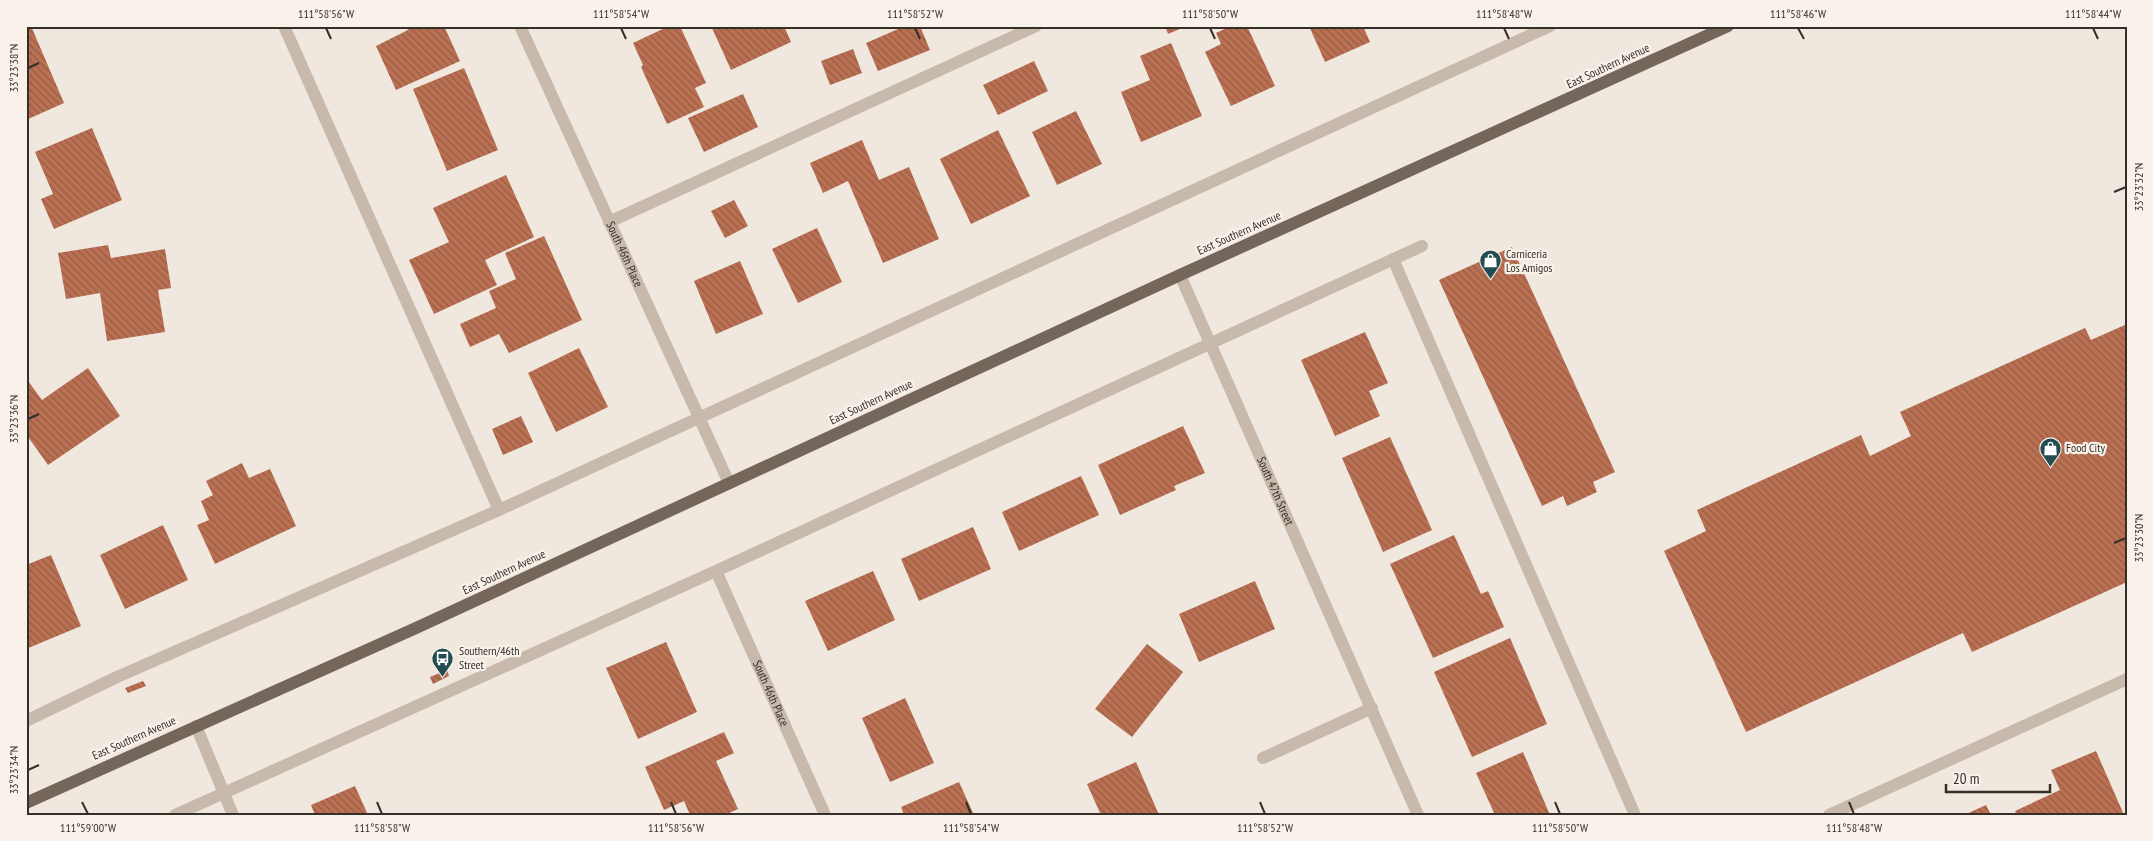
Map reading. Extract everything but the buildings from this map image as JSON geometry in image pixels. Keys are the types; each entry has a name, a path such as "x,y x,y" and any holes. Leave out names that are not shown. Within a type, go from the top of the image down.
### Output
{"main road":[{"name":"East Southern Avenue","path":"26,802 407,632 1180,275 1728,26"}],"street":[{"path":"284,26 499,510"},
{"name":"South 46th Place","path":"520,26 730,483"},
{"path":"609,222 1036,26"},
{"path":"26,722 126,674 499,510 1550,26"},
{"path":"175,815 716,571 1422,246"},
{"path":"1393,259 1635,815"},
{"name":"South 47th Street","path":"1180,275 1418,815"},
{"name":"South 46th Place","path":"716,571 824,815"},
{"path":"1829,815 2127,679"},
{"path":"1263,758 1372,708"},
{"path":"196,726 233,815"}],"place":[{"name":"Carniceria Los Amigos","path":"1490,280"},
{"name":"Food City","path":"2050,467"},
{"name":"Southern/46th Street","path":"443,677"}]}
